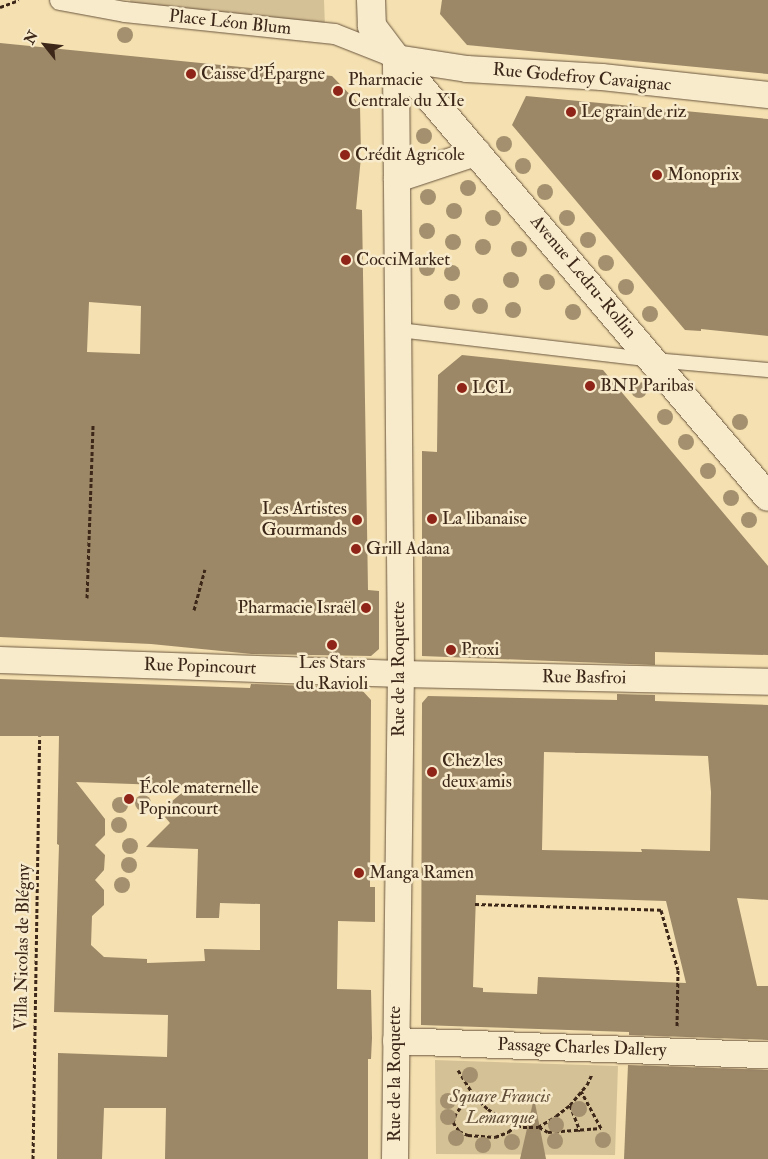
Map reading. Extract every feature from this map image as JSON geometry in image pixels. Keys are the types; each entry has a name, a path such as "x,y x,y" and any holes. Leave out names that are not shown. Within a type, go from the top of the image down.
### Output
{"main road":[{"path":"371,0 372,26 396,58"},
{"name":"Avenue Ledru-Rollin","path":"396,58 478,152 768,497"}],"street":[{"name":"Place Léon Blum","path":"60,0 125,12 335,34 396,58"},
{"name":"Rue Godefroy Cavaignac","path":"396,58 467,69 602,77 768,95"},
{"name":"Rue de la Roquette","path":"395,1159 401,674 396,58"},
{"path":"397,179 478,152"},
{"name":"Rue Popincourt","path":"0,660 401,674"},
{"name":"Rue Basfroi","path":"401,674 768,682"},
{"name":"Passage Charles Dallery","path":"396,1041 768,1055"}],"lane":[{"path":"399,330 654,360 768,370"}],"path":[{"path":"0,7 19,0"},
{"path":"87,598 93,424"},
{"path":"194,610 204,569"},
{"name":"Villa Nicolas de Blégny","path":"33,1159 40,736"},
{"path":"475,904 661,910 678,970 676,1034"},
{"path":"538,1126 556,1116 570,1105 581,1091 593,1071 593,1048"},
{"path":"458,1069 472,1092 488,1109 505,1120 518,1125 538,1126 548,1132 600,1128 581,1091"},
{"path":"472,1092 456,1113 453,1122 459,1131 468,1135 495,1137 508,1132 518,1125"},
{"path":"570,1105 580,1131"}],"green space":[{"path":"130,0 324,0 325,27 132,8"},
{"name":"Square Francis Lemarque","path":"435,1060 618,1066 615,1155 436,1154"}],"building":[{"path":"442,0 768,0 768,74 467,45 440,14"},
{"path":"0,43 332,76 360,105 361,157 356,209 362,210 368,590 379,591 379,649 371,656 252,654 151,644 0,637","holes":["89,302 141,306 140,354 87,352"]},
{"path":"526,96 768,119 768,336 701,329 701,331 685,330 512,125"},
{"path":"462,355 603,370 768,566 768,655 655,652 655,665 422,656 422,451 437,452 438,375"},
{"path":"0,679 250,688 251,684 360,688 371,700 370,887 375,887 375,922 338,921 337,989 371,990 372,1038 371,1059 368,1059 368,1159 165,1159 166,1108 104,1108 102,1159 57,1159 58,1053 167,1057 168,1015 54,1012 59,845 57,844 59,736 0,736","holes":["76,782 190,786 165,807 170,813 165,817 170,823 146,847 198,849 196,918 219,918 220,903 260,904 260,950 204,949 205,961 147,963 147,959 104,957 91,945 92,916 104,905 104,890 95,880 104,870 105,855 95,845 105,835 105,819"]},
{"path":"617,694 655,695 655,701 768,705 768,900 737,898 757,986 768,986 768,1040 629,1035 629,1032 421,1025 422,703 428,696 617,700","holes":["544,752 708,756 711,792 710,851 641,849 642,852 542,850","476,895 666,901 686,983 538,977 537,994 483,992 483,988 473,987"]},
{"path":"628,1065 768,1070 768,1159 624,1159"},
{"path":"534,1098 546,1159 520,1159"}],"place":[{"name":"Caisse d'Épargne","path":"191,74"},
{"name":"Pharmacie Centrale du XIe","path":"338,91"},
{"name":"Le grain de riz","path":"571,112"},
{"name":"Crédit Agricole","path":"345,155"},
{"name":"Monoprix","path":"657,175"},
{"name":"CocciMarket","path":"346,260"},
{"name":"BNP Paribas","path":"590,386"},
{"name":"LCL","path":"462,388"},
{"name":"La libanaise","path":"432,519"},
{"name":"Les Artistes Gourmands","path":"357,520"},
{"name":"Grill Adana","path":"356,549"},
{"name":"Pharmacie Israël","path":"366,608"},
{"name":"Les Stars du Ravioli","path":"332,645"},
{"name":"Proxi","path":"451,650"},
{"name":"Chez les deux amis","path":"432,772"},
{"name":"École maternelle Popincourt","path":"129,799"},
{"name":"Manga Ramen","path":"359,873"}]}
